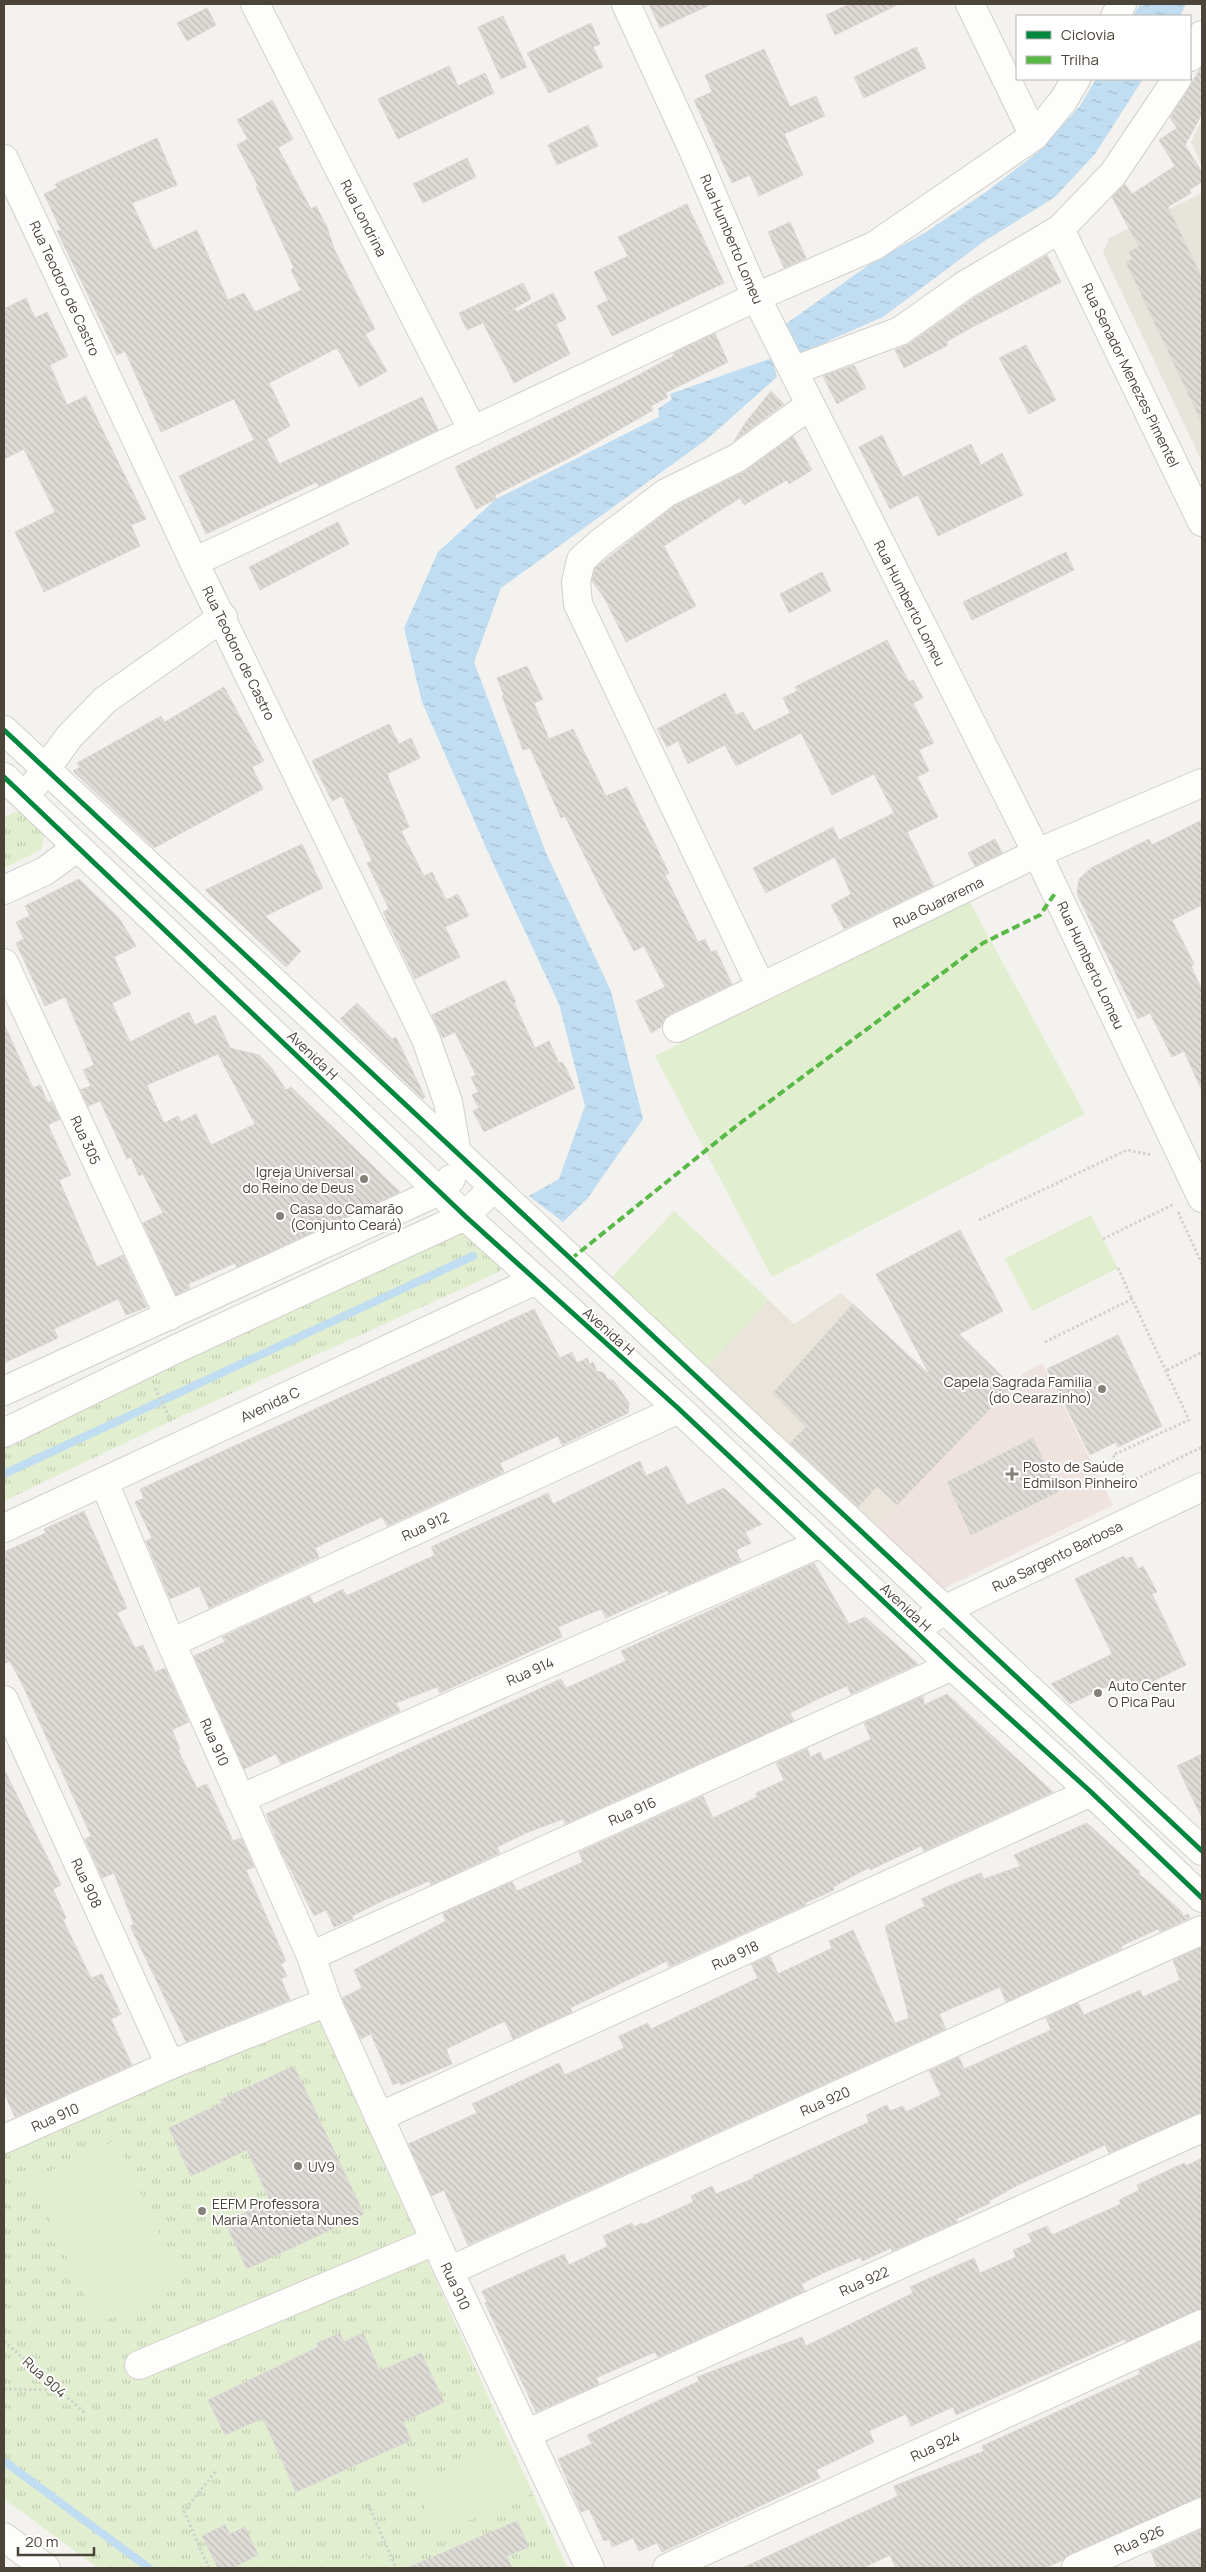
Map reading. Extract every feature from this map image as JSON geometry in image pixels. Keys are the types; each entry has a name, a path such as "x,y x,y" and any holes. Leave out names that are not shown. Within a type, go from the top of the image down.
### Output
{"street":[{"name":"Rua Londrina","path":"255,4 473,431"},
{"name":"Rua Humberto Lomeu","path":"626,4 694,152 756,297 795,370 810,405 1037,853 1202,1198"},
{"path":"970,4 1034,136"},
{"path":"1115,15 1122,4"},
{"path":"1191,55 1202,35"},
{"path":"194,562 756,297 874,246 1034,136 1063,101 1075,80"},
{"path":"795,370 900,331 965,285 1060,229 1113,174 1176,80"},
{"name":"Rua Teodoro de Castro","path":"4,159 194,562 426,1040 448,1102 461,1158"},
{"name":"Rua Senador Menezes Pimentel","path":"1060,229 1202,522"},
{"path":"761,987 578,604 576,582 581,560 600,543 666,493 737,458 810,405"},
{"path":"25,797 69,737 105,700 222,617"},
{"name":"Avenida H","path":"4,730 946,1609 1202,1851"},
{"name":"Avenida H","path":"4,777 440,1192 679,1409 916,1630 952,1666 1091,1792 1202,1898"},
{"name":"Rua Guararema","path":"676,1028 1037,853 1202,782"},
{"path":"4,890 45,871 78,847"},
{"path":"200,964 226,938"},
{"name":"Rua 305","path":"4,963 169,1316"},
{"path":"4,1391 440,1192 461,1158"},
{"path":"4,1433 176,1349 466,1216 493,1188"},
{"name":"Avenida C","path":"4,1528 536,1280"},
{"name":"Rua 912","path":"171,1643 679,1409"},
{"name":"Rua 910","path":"104,1482 171,1643 311,1956 327,2002 435,2241 590,2568"},
{"name":"Rua Sargento Barbosa","path":"916,1630 946,1609 1202,1487"},
{"name":"Rua 914","path":"240,1799 821,1543"},
{"name":"Rua 916","path":"311,1956 952,1666"},
{"name":"Rua 908","path":"4,1700 170,2065"},
{"name":"Rua 918","path":"379,2117 1091,1792"},
{"name":"Rua 920","path":"449,2271 1202,1930"},
{"name":"Rua 910","path":"5,2136 170,2065 327,2002"},
{"name":"Rua 922","path":"526,2434 1202,2128"},
{"path":"139,2365 435,2241"},
{"name":"Rua 924","path":"667,2568 1202,2324"},
{"name":"Rua 926","path":"1076,2568 1202,2512"},
{"path":"4,2537 46,2568"}],"path":[{"path":"979,1220 1127,1150 1151,1155 1155,1163"},
{"path":"1171,1196 1202,1264"},
{"path":"1103,1239 1174,1204"},
{"path":"1118,1268 1189,1420 1113,1454 1128,1483 1202,1447"},
{"path":"1045,1342 1132,1299"},
{"path":"1167,1370 1202,1352"},
{"path":"152,1382 171,1421"},
{"path":"4,2389 59,2390"},
{"path":"209,2568 184,2512 216,2471"},
{"path":"368,2504 396,2568"}],"shaded area":[{"path":"1202,119 1202,167 1191,142"},
{"path":"1202,193 1202,462 1103,253 1109,238"},
{"path":"674,1211 794,1324 841,1293 979,1420 877,1526 706,1368"},
{"name":"Posto de Saúde Edmilson Pinheiro","path":"1042,1363 1113,1505 941,1590 877,1526 1024,1373"}],"green space":[{"path":"23,809 46,830 41,850 4,868 4,817"},
{"path":"967,897 1085,1114 772,1277 655,1056"},
{"path":"674,1211 769,1300 706,1368 611,1278"},
{"path":"1091,1215 1118,1268 1032,1311 1005,1259"},
{"path":"469,1228 506,1262 499,1272 171,1421 4,1501 4,1442"},
{"path":"317,2015 501,2425 568,2568 98,2568 4,2499 4,2153"},
{"path":"116,2140 183,2285 98,2324 31,2180"},
{"path":"507,2444 532,2494 437,2534 415,2483"},
{"path":"367,2556 373,2568 341,2568"}],"water":[{"path":"1140,4 1186,4 1180,15 1134,15"},
{"path":"1095,80 1142,80 1095,154 1055,197 983,242 883,317 830,340 799,359 783,326 870,264 926,232 986,192 1038,152 1080,106"},
{"path":"772,358 777,377 706,440 501,588 474,662 546,853 611,991 643,1119 587,1199 563,1222 529,1196 559,1179 585,1106 559,1004 492,861 422,702 404,628 438,552 496,499 659,417 658,409 672,399 670,394"}],"building":[{"path":"649,4 712,4 660,28"},
{"path":"850,4 899,4 835,35 826,15"},
{"path":"207,8 216,25 187,41 177,23"},
{"path":"503,16 527,67 501,79 478,27"},
{"path":"591,23 600,44 593,47 603,67 549,93 527,53"},
{"path":"916,47 926,68 864,98 854,77"},
{"path":"764,49 790,107 816,96 825,116 784,134 803,175 759,196 750,175 732,183 694,100 712,92 705,75"},
{"path":"449,66 458,86 485,73 494,93 398,139 378,99"},
{"path":"1202,66 1202,114 1185,145 1202,172 1202,182 1189,190 1191,193 1168,207 1202,278 1202,423 1126,262 1133,259 1129,252 1139,247 1112,197 1125,184 1132,194 1175,166 1159,140 1177,128 1170,118"},
{"path":"272,100 293,139 278,148 311,209 316,206 327,227 334,249 375,329 365,334 387,371 359,387 337,348 269,383 290,426 267,439 279,464 422,397 438,430 319,486 317,482 206,534 179,476 254,440 234,399 161,432 125,351 117,355 57,231 61,230 44,194 57,188 55,184 157,138 177,185 132,203 154,250 197,230 228,300 244,293 255,312 301,290 291,270 294,268 256,187 258,186 237,145 248,139 237,120"},
{"path":"588,125 598,146 557,165 548,145"},
{"path":"467,158 476,177 423,203 413,184"},
{"path":"687,204 724,283 612,336 597,306 608,300 594,272 628,256 618,237"},
{"path":"790,222 806,258 784,268 768,232"},
{"path":"1047,255 1061,282 974,326 946,342 948,345 904,368 895,350 909,344 974,298"},
{"path":"523,283 531,299 504,314 515,309 516,312 553,293 566,319 556,324 570,354 514,383 483,323 467,330 459,313"},
{"path":"26,298 35,318 47,312 68,356 50,365 67,405 86,396 146,519 131,525 140,546 44,592 15,532 55,512 24,449 4,459 4,309"},
{"path":"715,333 728,362 665,393 668,397 651,406 653,410 575,455 495,495 496,499 476,509 455,467 625,382 674,356 673,353"},
{"path":"1026,345 1056,400 1029,414 999,358"},
{"path":"854,365 866,388 837,404 823,376"},
{"path":"771,391 784,404 734,441 746,422"},
{"path":"882,435 903,477 971,444 981,465 1002,453 1023,495 938,536 918,495 890,509 859,447"},
{"path":"793,436 812,470 789,484 787,480 744,505 740,498 664,546 696,606 626,642 605,599 592,581 595,568 674,506 744,472"},
{"path":"338,522 349,544 260,590 249,567"},
{"path":"1066,552 1074,570 972,620 963,602"},
{"path":"822,572 831,591 789,613 780,594"},
{"path":"887,640 909,682 913,680 923,698 913,703 934,743 919,750 929,771 917,777 938,817 907,832 934,886 844,929 831,905 851,894 835,857 766,893 753,868 833,827 839,840 894,813 874,774 832,795 801,733 736,766 725,745 688,764 678,741 667,747 657,729 725,693 736,715 743,712 754,731 790,713 783,698 797,691 795,687"},
{"path":"527,666 543,699 534,703 549,739 573,729 606,796 627,787 669,873 665,875 698,942 705,939 711,952 716,950 732,984 670,1014 664,1020 661,1027 651,1033 636,1001 665,987 644,946 634,951 565,816 561,818 530,748 523,750 502,696 504,695 497,678"},
{"path":"224,687 264,761 252,767 263,789 154,848 73,771 80,767 77,763 161,716 165,722"},
{"path":"389,724 399,744 411,738 420,758 387,774 409,827 401,831 424,876 432,872 446,900 458,894 469,916 445,927 460,957 415,979 383,912 389,909 367,863 372,861 342,796 332,801 312,761"},
{"path":"1202,820 1202,905 1172,920 1194,964 1191,966 1202,990 1202,1091 1184,1051 1172,1057 1150,1013 1138,1019 1077,894 1079,879 1091,868 1149,839 1152,845"},
{"path":"995,839 1002,853 975,866 968,853"},
{"path":"302,844 323,888 265,916 301,951 286,967 205,890"},
{"path":"79,879 119,918 136,946 114,957 131,994 112,1003 130,1042 189,1012 195,1025 215,1015 230,1048 259,1055 270,1066 286,1090 291,1087 400,1192 237,1267 235,1263 188,1284 190,1288 176,1295 143,1223 163,1213 143,1174 139,1176 131,1157 127,1159 100,1101 88,1106 80,1090 91,1086 83,1070 94,1065 65,997 45,1006 16,943 24,939 16,922 30,916 25,906","holes":["218,1054 255,1124 211,1145 196,1114 181,1122 178,1116 164,1123 147,1085"]},
{"path":"505,980 535,1048 549,1041 559,1063 562,1062 566,1068 575,1088 484,1132 473,1111 479,1108 472,1095 478,1092 471,1077 476,1075 455,1032 443,1038 432,1015"},
{"path":"357,1003 392,1039 396,1037 425,1097 423,1099 340,1019"},
{"path":"4,1024 33,1088 40,1085 48,1103 51,1101 60,1119 48,1125 71,1175 59,1180 97,1267 123,1255 147,1307 126,1315 118,1299 54,1329 58,1338 4,1363"},
{"path":"960,1230 1003,1311 959,1334 1012,1386 897,1505 877,1486 858,1507 790,1443 806,1427 773,1393 853,1304 930,1375 876,1274"},
{"path":"534,1309 560,1358 572,1352 577,1363 587,1358 590,1364 593,1362 597,1371 604,1373 608,1380 613,1380 629,1403 628,1413 562,1445 558,1436 500,1463 504,1472 387,1526 382,1517 321,1545 315,1548 319,1557 209,1608 199,1586 170,1599 146,1541 152,1538 135,1502 144,1498 140,1489"},
{"name":"Capela Sagrada Familia (do Cearazinho)","path":"1118,1335 1162,1426 1118,1447 1116,1442 1090,1455 1047,1369"},
{"path":"1033,1438 1058,1492 971,1535 947,1482"},
{"path":"640,1461 646,1476 667,1466 687,1505 724,1488 762,1524 745,1532 751,1543 736,1550 741,1561 669,1593 668,1590 606,1618 601,1609 558,1627 562,1637 440,1693 437,1687 396,1703 400,1711 281,1764 276,1754 244,1769 194,1656 225,1642 222,1637 310,1596 314,1604 343,1589 346,1596 435,1555 431,1547 548,1493 553,1504"},
{"path":"84,1511 127,1608 117,1613 135,1648 143,1645 155,1672 165,1668 189,1722 172,1730 180,1749 178,1750 197,1788 207,1784 233,1841 241,1838 254,1867 246,1870 286,1961 281,1964 287,1976 281,1979 290,2000 186,2042 130,1926 134,1924 114,1873 102,1878 85,1839 91,1836 24,1688 10,1661 4,1664 4,1552 46,1533 44,1529"},
{"path":"1124,1556 1125,1559 1132,1557 1138,1569 1143,1566 1157,1592 1152,1594 1186,1665 1131,1692 1124,1678 1070,1704 1051,1684 1112,1654 1075,1579"},
{"path":"814,1563 849,1624 865,1617 918,1664 851,1694 847,1686 818,1699 790,1713 794,1721 565,1824 563,1819 526,1833 497,1847 500,1853 431,1885 429,1881 380,1902 352,1916 353,1919 334,1927 326,1910 314,1916 282,1853 266,1814 561,1679 566,1688 626,1661 621,1651"},
{"path":"947,1694 1053,1792 924,1851 921,1846 870,1870 870,1867 833,1887 834,1890 805,1903 806,1905 669,1967 667,1961 570,2008 572,2012 513,2039 505,2021 446,2049 452,2064 401,2085 400,2082 393,2085 371,2034 361,2039 342,1998 362,1988 354,1970 446,1921 443,1913 512,1882 517,1891 583,1862 579,1852 703,1796 713,1818 757,1797 756,1793 784,1780 776,1763 807,1749 811,1757 820,1752 824,1761 871,1739 864,1723 923,1696 924,1705"},
{"path":"1202,1754 1202,1818 1177,1766"},
{"path":"4,1769 61,1885 53,1889 66,1918 63,1920 91,1978 102,1974 121,2014 111,2019 132,2065 15,2117 4,2093"},
{"path":"1087,1823 1140,1872 1138,1873 1181,1911 1183,1916 1188,1914 1190,1918 1160,1932 1158,1929 1121,1946 1122,1949 1006,2002 1000,1987 939,2014 946,2029 468,2245 444,2190 432,2196 408,2144 477,2113 472,2104 559,2063 565,2075 624,2048 619,2036 648,2023 651,2029 758,1978 751,1964 770,1956 778,1974 832,1948 829,1941 853,1930 895,2023 909,2018 885,1926 925,1906 921,1899 951,1885 981,1873 984,1879 1020,1866 1014,1855"},
{"path":"1202,1947 1202,2112 1109,2153 1105,2145 1018,2185 989,2201 990,2203 956,2219 957,2222 892,2251 891,2248 862,2261 861,2257 823,2273 801,2284 805,2291 658,2357 655,2352 596,2378 599,2384 536,2412 485,2303 487,2302 482,2291 564,2254 569,2265 608,2246 603,2236 632,2223 634,2227 642,2223 643,2225 693,2202 691,2196 712,2186 716,2194 754,2178 753,2176 869,2122 866,2115 887,2105 890,2111 903,2106 906,2112 941,2095 929,2071 959,2057 964,2069 1051,2030 1046,2018 1078,2003 1084,2015 1140,1990 1143,1997 1180,1980 1173,1960"},
{"name":"UV9","path":"294,2066 364,2214 247,2269 225,2222 270,2201 247,2150 191,2176 169,2128 222,2103 220,2100"},
{"path":"1202,2158 1202,2309 1126,2342 1125,2339 956,2415 953,2407 911,2426 906,2414 869,2431 874,2442 816,2470 820,2478 662,2552 657,2543 639,2551 633,2538 612,2547 609,2539 604,2541 589,2509 581,2512 558,2459 592,2444 587,2435 699,2381 697,2377 802,2337 806,2346 913,2293 910,2287 974,2258 980,2273 1016,2257 1013,2250 1032,2242 1028,2234 1047,2226 1052,2235 1121,2204 1119,2200 1139,2190 1137,2185 1184,2163 1186,2166"},
{"path":"340,2333 344,2342 363,2333 380,2371 421,2353 444,2402 403,2422 411,2440 296,2492 263,2418 225,2435 208,2400 318,2347 317,2343"},
{"path":"1202,2341 1202,2497 1070,2554 1063,2560 1045,2568 896,2568 890,2555 863,2568 742,2568 898,2496 894,2486 984,2451 982,2446 1140,2374 1139,2370"},
{"path":"517,2521 529,2547 507,2556 512,2568 407,2568"},
{"path":"225,2525 230,2534 245,2527 258,2555 232,2568 218,2568 202,2536"},
{"path":"1202,2529 1202,2568 1157,2568 1151,2552"}],"waterway":[{"path":"4,1474 473,1256"},
{"path":"4,2461 149,2568"}],"marked path":[{"path":"571,1259 735,1127 983,943 1040,915 1056,892"}],"cycle path":[{"path":"4,730 1202,1851"},
{"path":"4,777 465,1216 679,1409 952,1666 1091,1792 1202,1898"}],"place":[{"name":"Igreja Universal do Reino de Deus","path":"364,1179"},
{"name":"Casa do Camarão (Conjunto Ceará)","path":"280,1216"},
{"name":"Capela Sagrada Familia (do Cearazinho)","path":"1102,1389"},
{"name":"Posto de Saúde Edmilson Pinheiro","path":"1012,1474"},
{"name":"Auto Center O Pica Pau","path":"1098,1693"},
{"name":"UV9","path":"298,2166"},
{"name":"EEFM Professora Maria Antonieta Nunes","path":"202,2211"}]}
